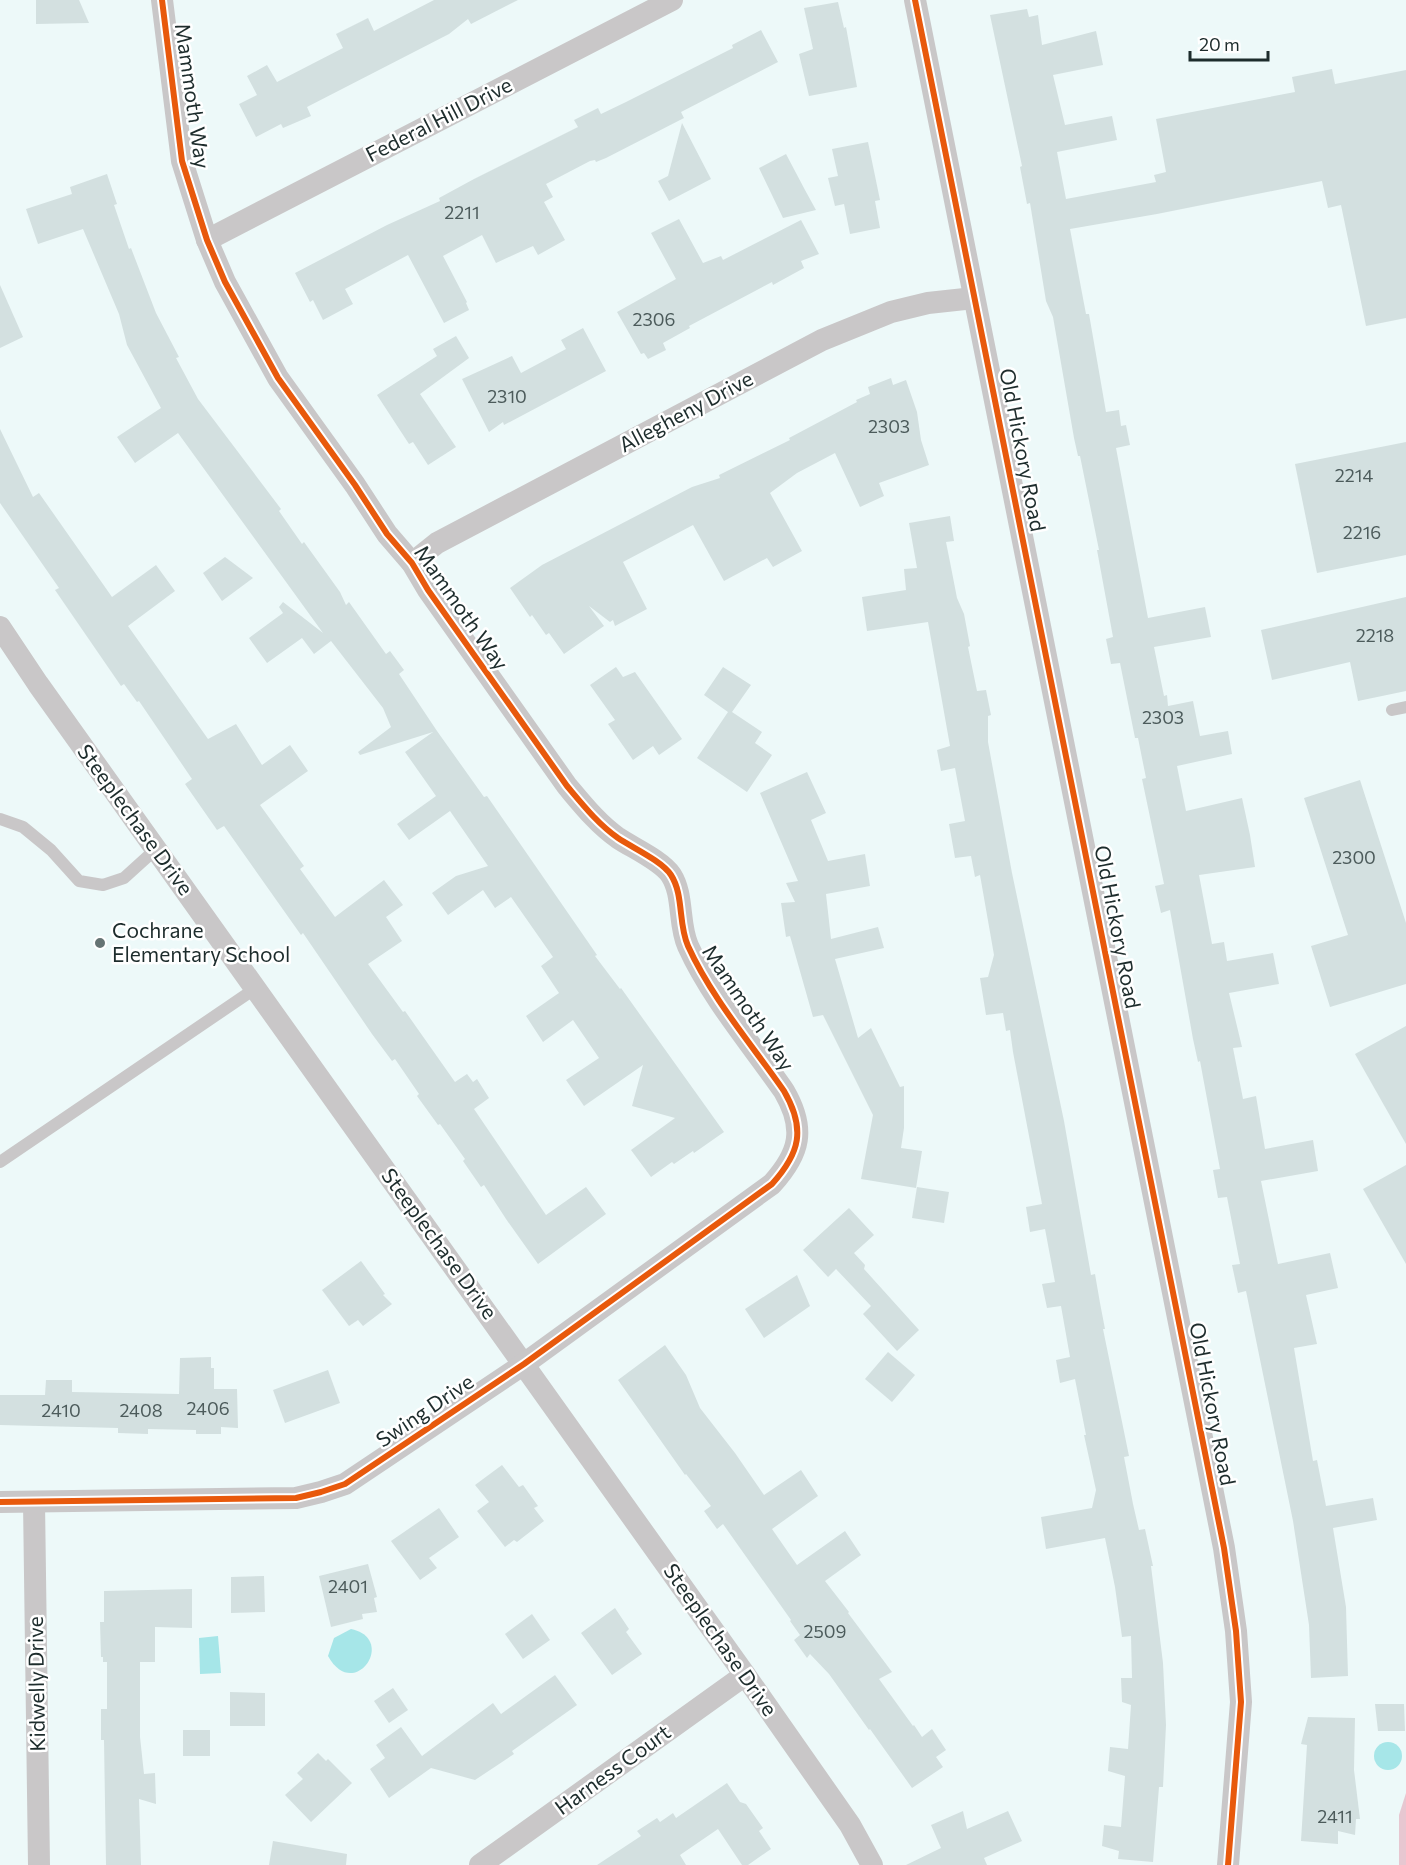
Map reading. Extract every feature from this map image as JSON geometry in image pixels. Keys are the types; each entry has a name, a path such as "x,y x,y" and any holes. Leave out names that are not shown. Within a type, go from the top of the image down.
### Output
{"street":[{"name":"Mammoth Way","path":"162,0 182,161 207,240 225,282 278,378 355,485 387,534 412,562 435,600 567,786 588,812 617,837 661,864 670,873 675,883 686,942 699,969 793,1106 797,1123 794,1153"},
{"name":"Federal Hill Drive","path":"207,240 672,0"},
{"name":"Old Hickory Road","path":"915,0 1224,1548 1236,1631 1241,1702 1228,1865"},
{"name":"Allegheny Drive","path":"412,562 437,543 822,340 891,312 928,303 975,298"},
{"name":"Steeplechase Drive","path":"0,627 38,684 745,1675 850,1825 872,1865"},
{"name":"Swing Drive","path":"0,1502 296,1498 345,1484 524,1364 772,1184 787,1168 794,1153"},
{"name":"Kidwelly Drive","path":"34,1502 39,1865"},
{"name":"Harness Court","path":"480,1865 745,1675"}],"lane":[{"path":"1392,710 1406,707"},
{"path":"0,819 23,827 51,850 79,881 103,885 124,878 156,849"},
{"path":"0,1162 256,988"}],"shaded area":[{"path":"1406,1793 1406,1865 1399,1865 1399,1815"}],"water":[{"path":"351,1629 365,1635 371,1644 371,1654 367,1664 359,1671 349,1673 338,1669 328,1656 334,1638"},
{"path":"218,1636 221,1673 200,1674 199,1638"},
{"path":"1388,1742 1398,1746 1402,1756 1398,1766 1388,1770 1378,1766 1374,1756 1378,1746"}],"building":[{"path":"36,0 79,0 89,23 36,24"},
{"path":"434,0 518,0 471,24 468,19 449,34 307,107 311,116 283,128 281,124 256,137 239,104 257,95 247,76 267,65 277,82 343,48 336,34 368,18 374,31"},
{"path":"838,2 844,28 846,27 857,87 809,96 799,54 813,49 804,8"},
{"path":"1027,9 1029,17 1038,15 1042,45 1096,31 1103,65 1053,75 1065,125 1112,116 1117,140 1057,152 1066,199 1156,182 1154,175 1166,172 1156,119 1295,92 1292,77 1332,69 1335,84 1406,70 1406,318 1366,326 1341,205 1328,208 1322,181 1070,229 1086,314 1089,314 1106,412 1119,410 1121,426 1126,425 1130,445 1116,448 1148,618 1205,607 1211,637 1154,647 1168,706 1193,701 1200,736 1228,731 1232,754 1177,766 1186,811 1242,798 1250,835 1255,867 1199,875 1212,944 1224,942 1227,961 1273,953 1279,984 1229,993 1242,1047 1233,1048 1243,1099 1256,1096 1265,1149 1313,1140 1318,1171 1261,1181 1278,1264 1330,1253 1338,1288 1306,1295 1317,1344 1294,1348 1313,1461 1317,1460 1326,1506 1373,1498 1377,1520 1333,1528 1346,1607 1348,1676 1311,1678 1309,1625 1293,1521 1246,1291 1238,1293 1232,1265 1240,1264 1227,1197 1218,1198 1213,1170 1220,1169 1200,1061 1198,1062 1193,1039 1170,910 1161,913 1155,886 1164,884 1142,779 1146,778 1138,738 1135,738 1120,663 1111,664 1106,639 1113,637 1097,550 1099,550 1080,456 1078,456 1074,438 1053,317 1046,301 1030,203 1027,204 1020,167 1022,166 990,15"},
{"path":"761,30 778,62 681,112 684,118 606,158 596,162 595,160 590,161 546,184 553,197 544,202 565,240 538,255 533,246 496,263 482,235 443,256 469,310 444,323 408,255 345,289 353,304 323,320 313,300 310,302 295,273 387,225 440,201 439,198 474,179 578,127 574,120 598,108 601,114 626,102 733,48 732,45"},
{"path":"682,123 711,179 669,201 658,181 668,176"},
{"path":"868,142 880,200 875,201 880,228 850,234 844,204 835,206 828,178 838,176 832,149"},
{"path":"786,154 816,210 783,218 759,168"},
{"path":"107,174 117,204 114,205 129,249 131,248 156,313 179,357 176,358 198,399 281,509 279,511 340,592 346,605 349,602 386,654 390,651 404,670 399,674 437,731 484,797 487,796 597,955 595,956 621,988 724,1132 694,1153 693,1151 674,1164 672,1162 651,1177 631,1150 675,1118 632,1106 643,1065 584,1106 566,1080 599,1058 573,1020 543,1042 526,1016 559,993 541,966 553,957 511,897 495,908 483,890 448,915 432,893 456,876 488,866 450,811 409,840 397,824 436,796 405,752 433,732 360,755 358,752 391,727 383,708 331,641 314,654 302,638 267,663 249,638 283,613 279,607 283,602 323,633 178,433 135,463 117,437 161,408 127,345 119,314 83,229 38,244 26,209 72,194 70,187"},
{"path":"679,219 703,263 721,256 723,260 801,220 819,254 801,261 804,268 773,285 772,282 689,326 690,328 663,343 666,350 648,359 644,353 641,354 617,312 676,279 651,233"},
{"path":"0,285 23,337 0,348"},
{"path":"583,328 606,371 504,425 503,422 489,432 462,379 512,356 521,373 566,349 561,340"},
{"path":"456,336 469,358 420,394 456,447 428,465 413,442 409,444 377,395 437,356 433,349"},
{"path":"891,378 893,385 906,380 917,412 921,440 929,465 879,483 884,496 860,507 835,453 797,473 770,493 802,551 773,567 767,558 724,581 693,525 623,562 647,609 615,626 613,620 610,622 589,606 604,626 564,654 549,633 546,635 532,615 530,617 510,588 542,565 692,487 720,478 719,475 790,440 789,438 870,394 868,387"},
{"path":"0,429 33,497 39,493 112,597 156,565 175,591 128,626 208,739 236,724 262,765 290,745 308,771 260,805 304,866 300,869 335,917 384,880 403,905 386,917 402,941 368,964 403,1012 405,1011 455,1082 467,1074 473,1082 477,1079 489,1098 474,1109 546,1215 586,1187 606,1214 538,1264 484,1185 481,1187 463,1161 465,1159 417,1096 419,1094 395,1059 392,1061 372,1034 303,933 301,935 224,826 217,830 185,784 192,779 139,701 137,702 124,684 121,686 55,590 59,588 0,503"},
{"path":"1406,442 1406,555 1317,573 1295,464"},
{"path":"950,516 954,541 946,542 957,598 964,614 977,691 986,690 991,715 988,716 988,742 1012,873 1064,1121 1091,1275 1095,1274 1105,1329 1103,1329 1129,1456 1124,1457 1133,1504 1139,1530 1145,1529 1153,1566 1151,1566 1163,1663 1166,1725 1163,1787 1159,1787 1153,1862 1118,1859 1119,1851 1102,1846 1104,1825 1121,1827 1125,1776 1108,1771 1110,1747 1128,1749 1131,1705 1122,1702 1121,1678 1132,1678 1131,1636 1122,1637 1105,1538 1046,1549 1041,1517 1092,1508 1096,1490 1075,1379 1060,1383 1056,1360 1070,1357 1061,1306 1047,1308 1042,1284 1055,1282 1045,1229 1030,1232 1026,1207 1042,1204 1010,1030 1006,1031 1003,1013 986,1015 980,978 988,977 994,955 980,875 975,877 971,856 955,858 949,824 965,821 955,768 941,771 937,750 950,746 928,622 867,631 862,597 906,590 904,569 917,568 909,523"},
{"path":"225,557 253,578 222,601 203,573"},
{"path":"1406,597 1406,691 1358,701 1350,662 1272,680 1261,630"},
{"path":"616,667 623,677 635,672 682,739 659,755 653,746 633,760 608,724 615,720 590,685"},
{"path":"723,667 751,685 732,712 762,732 755,743 772,755 747,792 697,758 728,712 704,695"},
{"path":"807,772 826,813 811,820 828,861 865,854 870,886 826,894 831,939 878,927 884,948 835,959 858,1038 871,1028 900,1087 904,1086 904,1128 901,1148 922,1151 916,1188 861,1179 873,1115 823,1015 813,1017 790,936 786,937 781,903 795,902 786,883 798,881 760,793"},
{"path":"1360,780 1406,923 1406,984 1330,1007 1311,946 1348,935 1304,798"},
{"path":"1406,1026 1406,1144 1355,1054"},
{"path":"1406,1165 1406,1264 1363,1189"},
{"path":"917,1187 949,1192 944,1223 912,1218"},
{"path":"849,1208 874,1235 854,1253 865,1265 864,1269 919,1330 897,1351 863,1314 871,1306 836,1269 828,1277 803,1250"},
{"path":"361,1261 385,1294 383,1295 392,1304 363,1326 358,1320 349,1326 322,1290"},
{"path":"797,1275 810,1306 764,1338 745,1309"},
{"path":"665,1345 686,1375 700,1408 764,1495 801,1470 818,1496 772,1529 797,1565 845,1531 861,1555 825,1581 892,1672 879,1679 922,1737 932,1729 946,1750 936,1757 943,1767 912,1788 829,1674 810,1654 807,1658 794,1640 800,1635 791,1620 723,1524 717,1529 704,1511 711,1506 685,1475 618,1380"},
{"path":"888,1352 915,1375 892,1402 865,1379"},
{"path":"211,1357 211,1368 214,1368 214,1389 237,1389 238,1428 221,1427 221,1434 196,1434 196,1430 148,1429 148,1434 118,1433 118,1428 0,1425 0,1395 45,1395 46,1380 72,1380 72,1392 179,1394 180,1358"},
{"path":"328,1370 340,1403 285,1423 273,1390"},
{"path":"502,1465 519,1487 523,1485 538,1506 534,1508 544,1521 517,1542 514,1540 505,1547 477,1511 489,1502 475,1485"},
{"path":"439,1508 459,1537 429,1558 437,1568 420,1580 391,1541"},
{"path":"368,1564 377,1597 374,1598 377,1612 362,1614 363,1619 331,1627 319,1576"},
{"path":"264,1576 265,1612 231,1613 231,1577"},
{"path":"192,1589 192,1628 155,1627 155,1662 140,1662 140,1737 144,1774 155,1773 156,1804 139,1799 141,1865 106,1865 104,1740 101,1740 101,1709 107,1709 107,1662 103,1662 103,1657 101,1657 100,1622 104,1622 104,1591"},
{"path":"615,1608 629,1629 626,1632 642,1654 612,1675 581,1633"},
{"path":"532,1614 550,1640 523,1659 505,1634"},
{"path":"555,1675 577,1705 512,1751 514,1754 475,1780 431,1768 389,1798 370,1769 385,1758 376,1745 401,1727 422,1756 493,1703 501,1714"},
{"path":"393,1688 408,1710 389,1723 374,1701"},
{"path":"230,1692 265,1693 265,1726 230,1726"},
{"path":"1375,1704 1404,1704 1405,1731 1378,1731"},
{"path":"1308,1717 1355,1718 1354,1770 1360,1819 1356,1819 1355,1835 1338,1831 1338,1844 1301,1841 1307,1745 1301,1744"},
{"path":"183,1730 210,1730 210,1756 183,1756"},
{"path":"318,1753 326,1761 328,1759 352,1783 311,1822 285,1795 303,1779 297,1773"},
{"path":"727,1783 763,1828 759,1831 771,1849 748,1865 742,1865 718,1829 680,1855 686,1865 597,1865 641,1836 637,1831 657,1818 660,1822 673,1813 676,1818"},
{"path":"963,1811 967,1829 1008,1811 1022,1841 984,1858 987,1865 906,1865 941,1848 931,1825"},
{"path":"273,1841 347,1854 346,1865 269,1865"}],"cycle path":[{"path":"0,1502 296,1498 345,1484 524,1364 772,1184 789,1162 797,1140 795,1117 784,1091 720,1002 697,965 685,937 678,891 671,875 654,860 604,827 567,786 428,590 412,563 387,534 355,485 278,378 225,282 207,240 182,161 162,0"},
{"path":"915,0 1224,1548 1236,1631 1241,1702 1228,1865"}],"place":[{"name":"Cochrane Elementary School","path":"100,943"}]}
